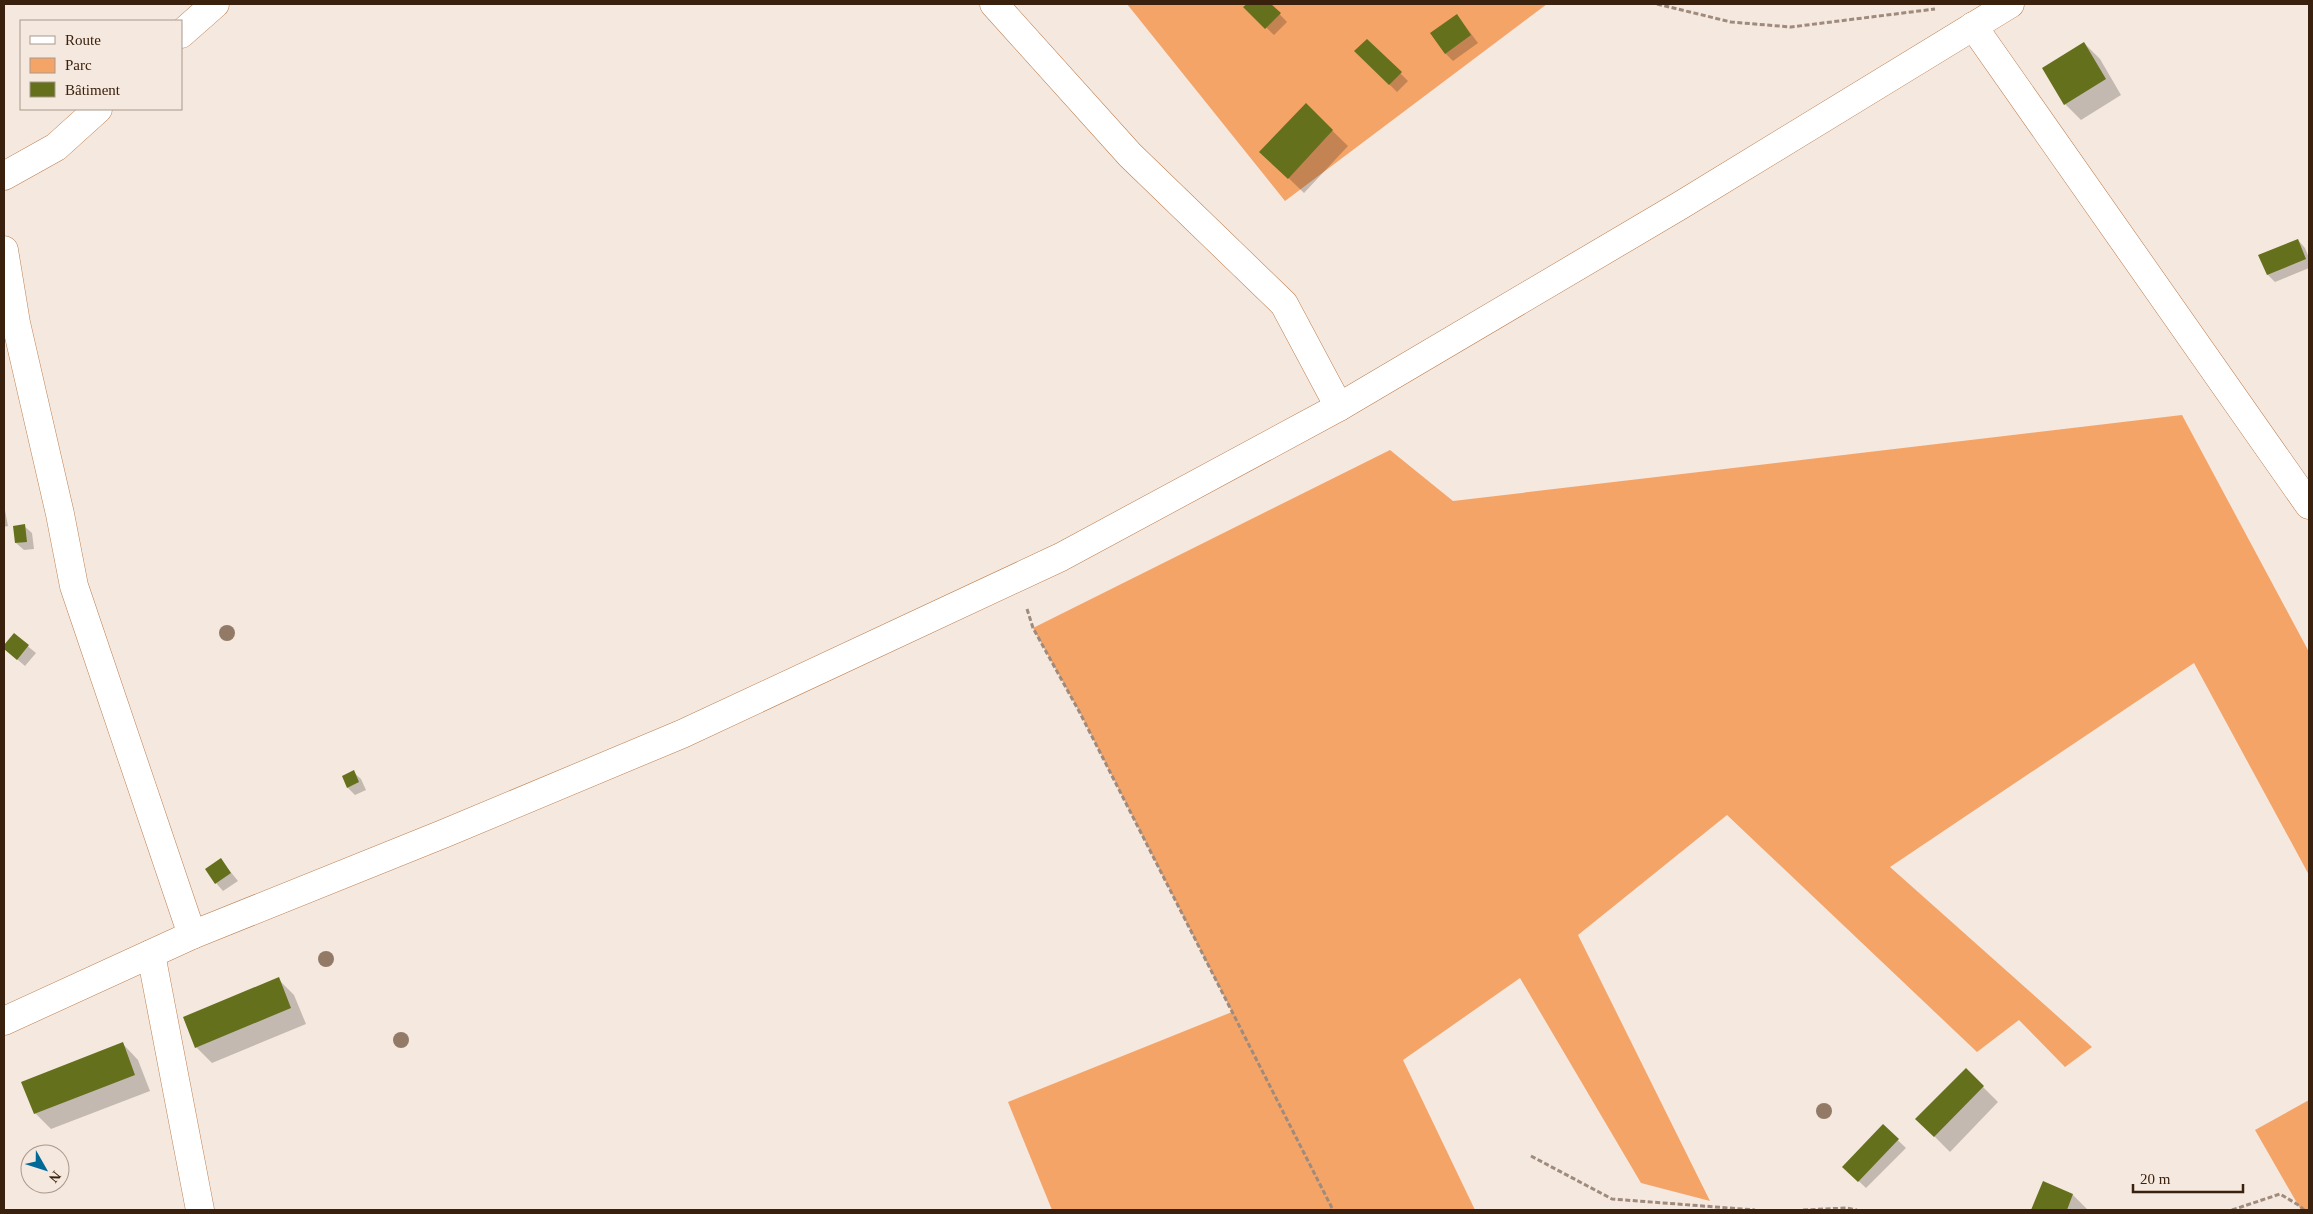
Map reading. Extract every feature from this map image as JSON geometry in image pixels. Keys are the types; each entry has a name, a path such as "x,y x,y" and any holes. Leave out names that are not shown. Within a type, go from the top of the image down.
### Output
{"street":[{"path":"182,33 215,4"},
{"path":"994,4 1130,155 1284,304 1339,406"},
{"path":"4,1021 192,935 443,834 682,734 1018,578 1147,512 1339,406 1681,205 2010,4"},
{"path":"1973,26 2309,504"},
{"path":"4,176 56,147 97,110"},
{"path":"4,250 19,340 60,514 74,586 192,935"},
{"path":"151,954 200,1210"}],"path":[{"path":"1657,4 1731,22 1791,27 1945,8"},
{"path":"1018,578 1033,628 1080,713 1333,1210"},
{"path":"1531,1156 1612,1199 1755,1210"},
{"path":"2232,1210 2280,1194 2304,1210"},
{"path":"1802,1210 1846,1208 1857,1210"}],"green space":[{"path":"1127,4 1547,4 1285,201"},
{"path":"2182,415 2309,652 2309,875 2194,663 1890,867 2092,1047 2065,1067 2019,1020 1977,1052 1727,815 1578,935 1710,1201 1641,1183 1520,978 1403,1060 1475,1210 1052,1210 1008,1102 1232,1012 1080,713 1033,628 1390,450 1453,501"},
{"path":"2309,1100 2309,1210 2301,1210 2255,1130"}],"building":[{"path":"1247,4 1271,4 1281,13 1265,29 1243,7"},
{"path":"1457,14 1471,35 1445,54 1430,33"},
{"path":"1367,39 1402,72 1389,85 1354,51"},
{"path":"2084,42 2106,79 2064,105 2042,68"},
{"path":"1306,103 1333,130 1288,179 1259,152"},
{"path":"2298,239 2306,259 2267,275 2258,255"},
{"path":"25,524 27,542 15,543 13,526"},
{"path":"14,633 29,645 17,660 4,649 4,645"},
{"path":"354,770 359,782 347,788 342,776"},
{"path":"221,858 231,873 215,884 205,869"},
{"path":"279,977 291,1008 195,1048 183,1017"},
{"path":"123,1042 135,1075 34,1114 21,1082"},
{"path":"1966,1068 1984,1086 1934,1137 1915,1119"},
{"path":"1883,1124 1899,1139 1858,1182 1842,1167"},
{"path":"2043,1181 2073,1194 2067,1210 2031,1210"}]}
